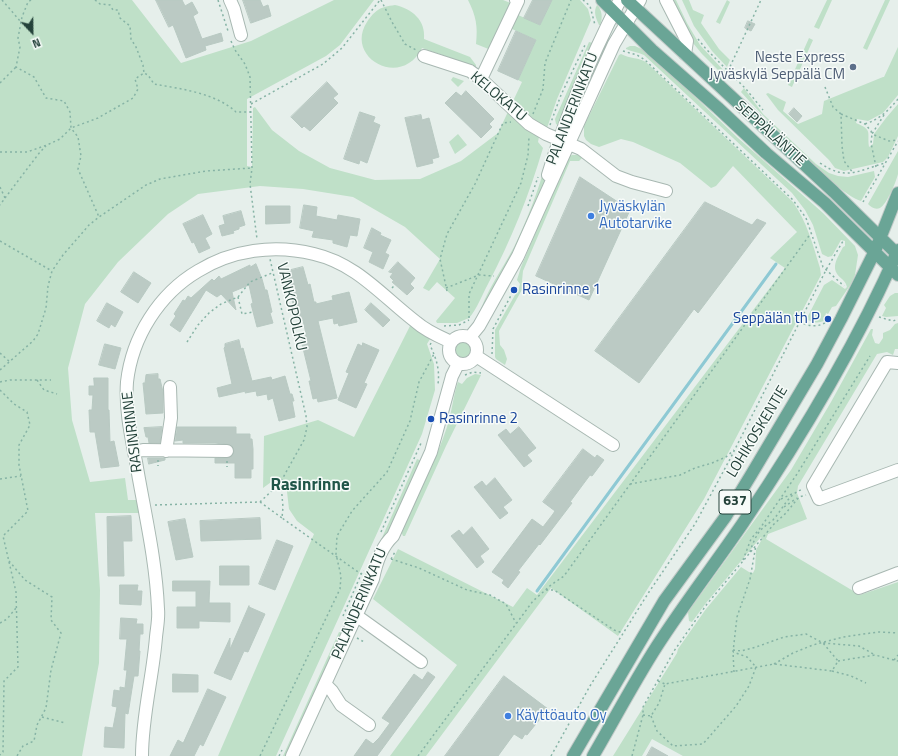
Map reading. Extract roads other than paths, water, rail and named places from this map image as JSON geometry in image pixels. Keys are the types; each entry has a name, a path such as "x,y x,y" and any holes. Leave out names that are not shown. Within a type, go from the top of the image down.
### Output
{"main road":[{"name":"SEPPÄLÄNTIE","path":"602,0 626,25 766,153 825,203 894,271"},
{"name":"SEPPÄLÄNTIE","path":"634,3 685,54 898,253"},
{"name":"LOHIKOSKENTIE","path":"573,756 664,601 726,516 751,476 842,319 875,251 898,193"},
{"name":"637","path":"593,756 657,647 692,593 742,524 781,465 894,271 898,253"}],"street":[{"path":"230,0 234,9 236,37"},
{"path":"481,79 518,1 516,0"},
{"name":"PALANDERINKATU","path":"470,337 479,326 518,256 539,209 564,142 577,91 603,33 620,0"},
{"path":"666,0 687,41 685,54"},
{"name":"PALANDERINKATU","path":"564,142 614,44 626,25 634,3"},
{"name":"KELOKATU","path":"421,53 470,72 481,79 529,124 581,149 616,176 666,191"},
{"name":"RASINRINNE","path":"142,756 142,739 155,654 158,611 156,574 134,452 128,411 127,382 137,343 158,306 169,294 191,275 222,259 244,252 258,250 302,251 336,261 369,281 416,323 434,335 451,342"},
{"path":"457,336 470,337 476,344 476,356 468,363 458,364 454,362 449,355 449,346 451,342 457,336"},
{"path":"476,356 613,445"},
{"path":"898,363 887,362 816,492 898,470"},
{"name":"PALANDERINKATU","path":"292,756 357,616 373,579 375,566 380,554 387,541 393,536 431,452 452,376 458,364"},
{"path":"166,450 171,418 170,386"},
{"path":"134,452 166,450 227,451"},
{"path":"859,588 898,573"},
{"path":"357,616 421,662"},
{"path":"325,684 332,691 341,705 369,725"}],"waterway":[{"path":"537,591 776,264"}],"place":[{"name":"Neste Express Jyväskylä Seppälä CM","path":"853,67"},
{"name":"Jyväskylän Autotarvike","path":"591,216"},
{"name":"Rasinrinne 1","path":"514,290"},
{"name":"Seppälän th P","path":"828,319"},
{"name":"Rasinrinne 2","path":"431,419"},
{"name":"Käyttöauto Oy","path":"508,716"}],"district":[{"name":"Rasinrinne","path":"310,486"}]}
